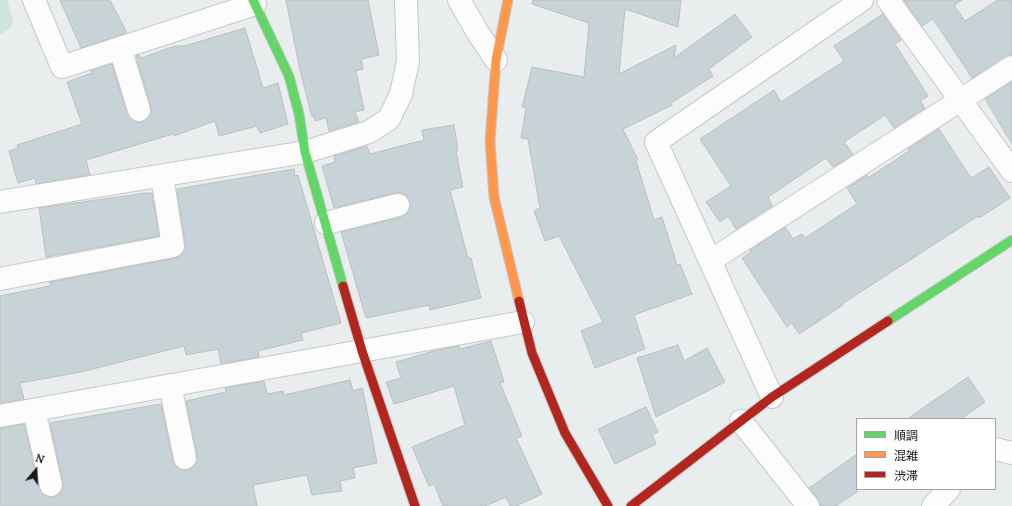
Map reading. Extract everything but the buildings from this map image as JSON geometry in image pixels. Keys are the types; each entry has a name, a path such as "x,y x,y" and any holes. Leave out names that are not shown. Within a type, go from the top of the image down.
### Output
{"street":[{"path":"34,0 62,67 254,2 289,76 299,114 305,152 362,351 415,506"},
{"path":"0,202 305,152 369,132 389,119 402,94 408,61 406,0"},
{"path":"459,0 496,60"},
{"path":"508,0 496,60 490,141 494,197 532,353 565,433 608,506"},
{"path":"772,397 656,142 862,0"},
{"path":"888,0 1012,170"},
{"path":"120,48 139,110"},
{"path":"710,261 1012,67"},
{"path":"0,279 173,246 162,176"},
{"path":"326,223 398,205"},
{"path":"631,506 772,397 1012,240"},
{"path":"0,416 524,322"},
{"path":"170,385 185,458"},
{"path":"34,410 50,485"},
{"path":"741,421 808,506"},
{"path":"996,449 1012,454"},
{"path":"933,506 948,490"}],"green space":[{"path":"0,0 7,0 13,20 11,27 0,35"}],"traffic: fast":[{"path":"253,0 289,76 299,114 305,152 343,286"},
{"path":"888,321 1012,240"}],"traffic: slow":[{"path":"508,0 496,60 490,141 494,197 519,301"}],"traffic: jam":[{"path":"343,286 362,351 415,506"},
{"path":"519,301 532,353 565,433 608,506"},
{"path":"631,506 772,397 888,321"}]}
